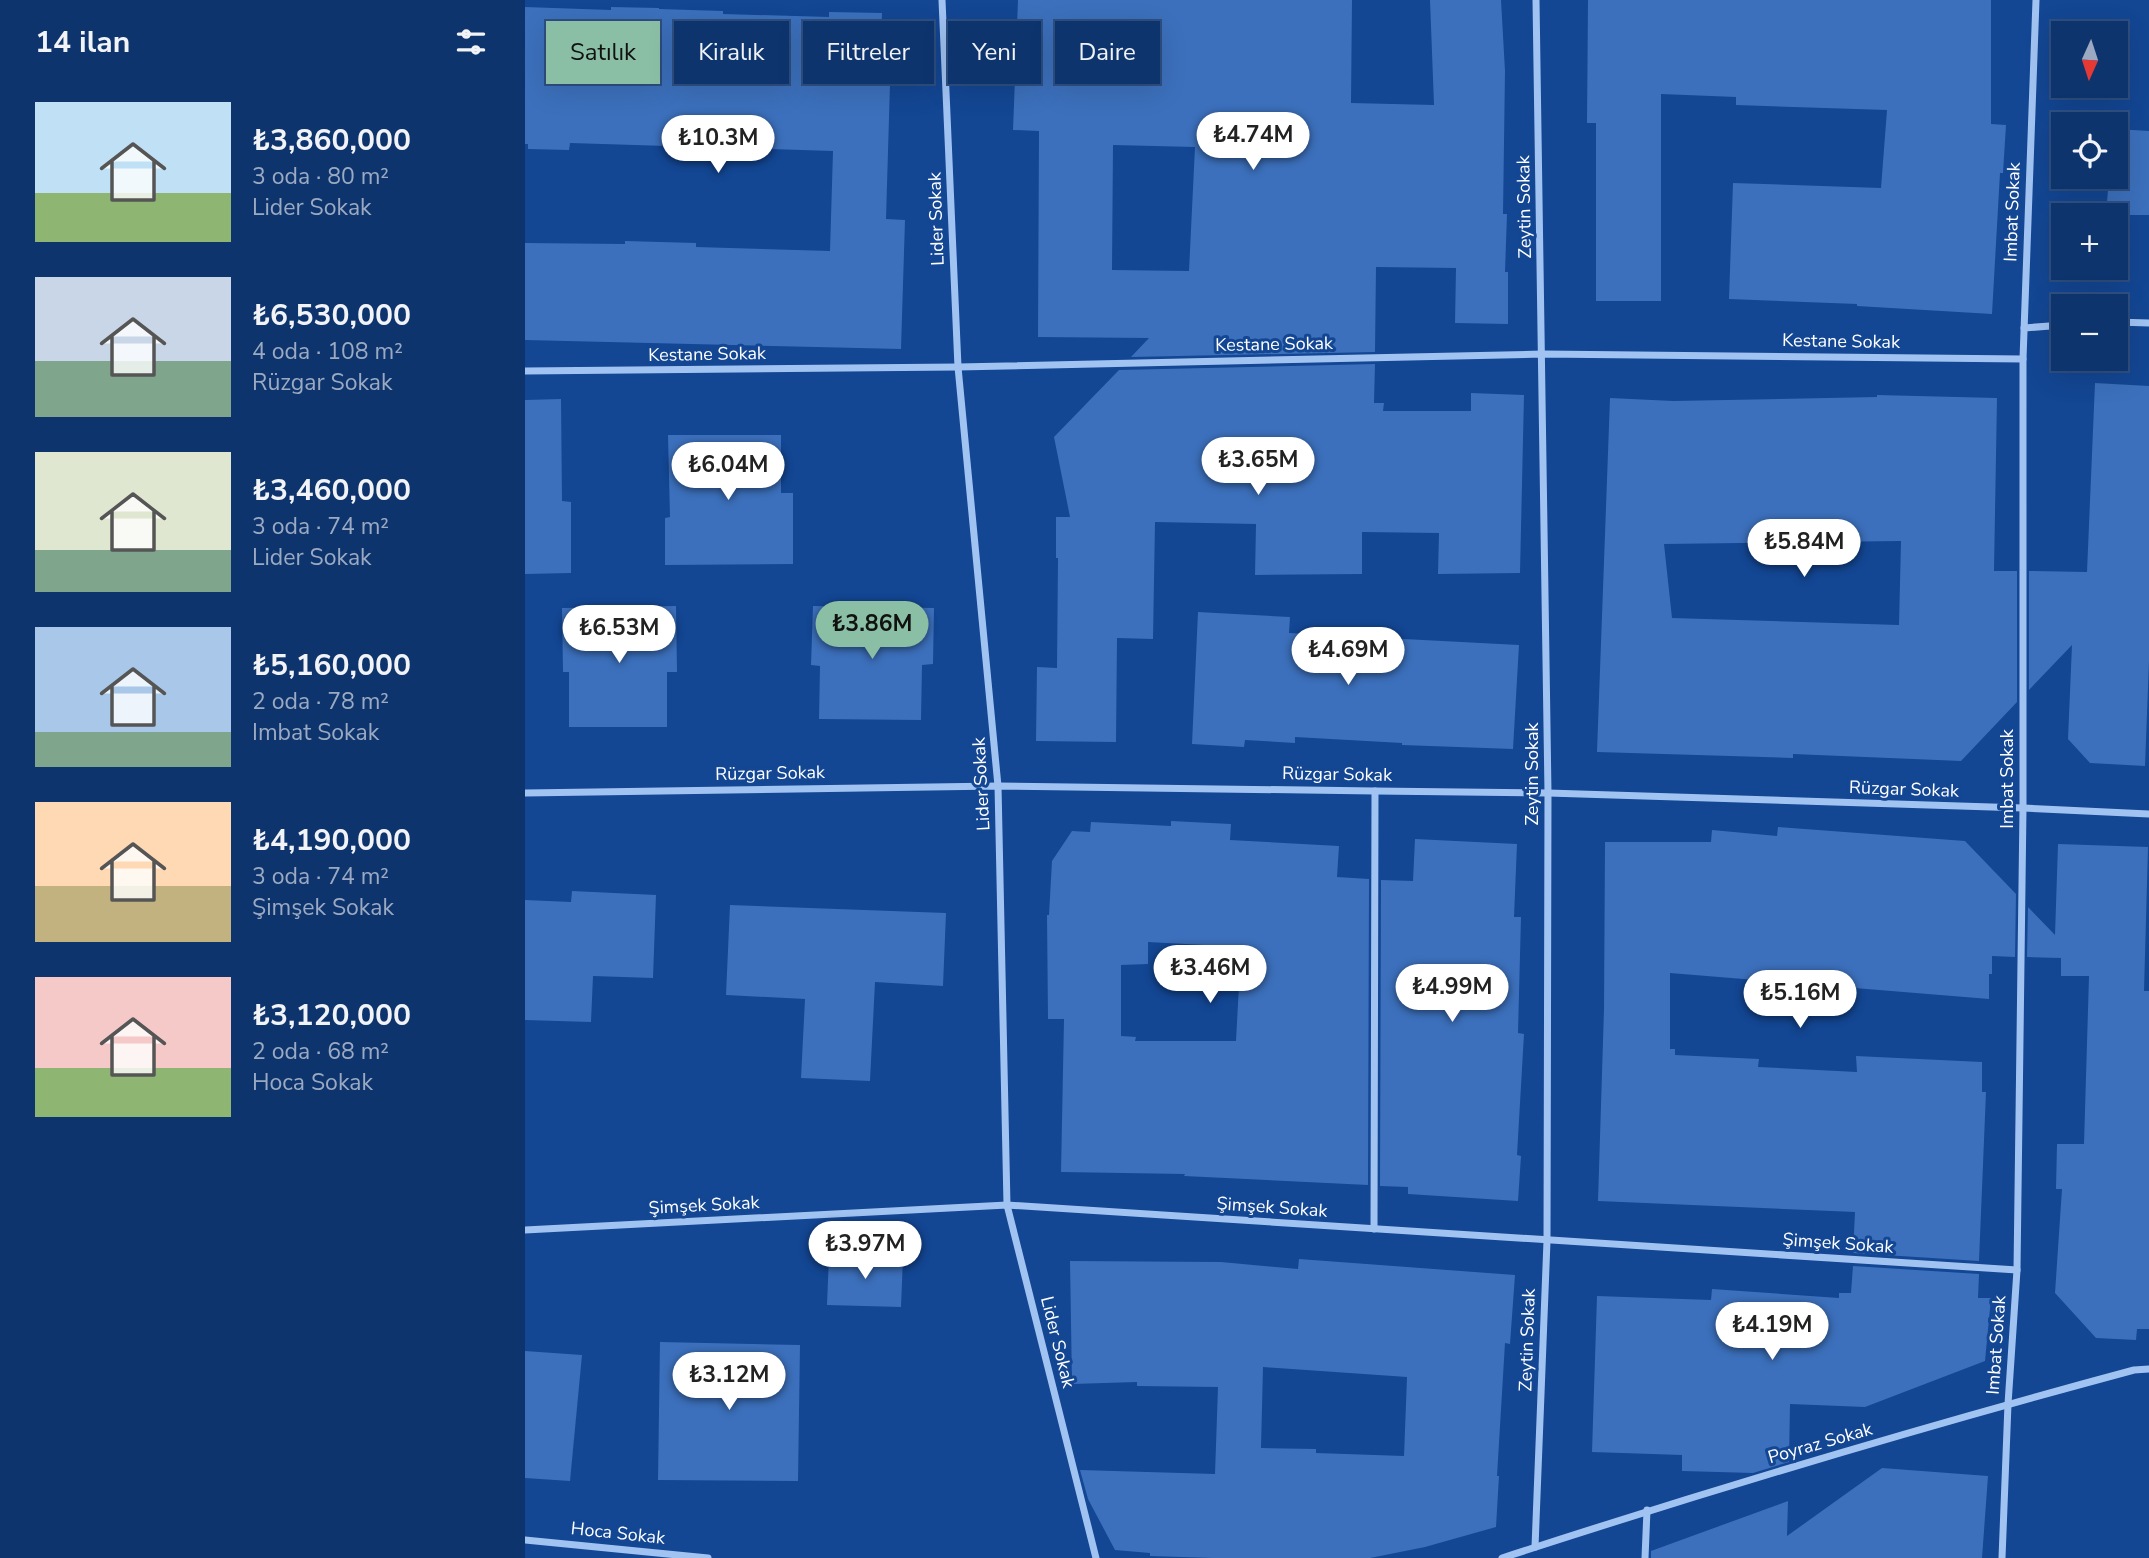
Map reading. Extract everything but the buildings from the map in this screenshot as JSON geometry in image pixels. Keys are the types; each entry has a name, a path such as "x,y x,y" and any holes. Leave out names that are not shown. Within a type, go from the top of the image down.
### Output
{"street":[{"name":"Lider Sokak","path":"942,0 958,367 999,786 1007,1205 1096,1558"},
{"name":"Zeytin Sokak","path":"1535,1547 1547,1241 1548,793 1536,0"},
{"name":"Imbat Sokak","path":"2002,1558 2017,1270 2023,808 2023,359 2036,0"},
{"path":"2128,322 2149,323"},
{"path":"2024,328 2051,326"},
{"name":"Kestane Sokak","path":"525,372 958,367 1543,354 2023,359"},
{"name":"Rüzgar Sokak","path":"525,793 999,786 1548,793 2149,814"},
{"path":"1374,1229 1375,791"},
{"name":"Şimşek Sokak","path":"525,1230 1007,1205 2017,1270"},
{"name":"Poyraz Sokak","path":"1502,1558 1647,1510 2008,1404 2134,1370 2149,1369"},
{"path":"1645,1558 1647,1510"},
{"name":"Hoca Sokak","path":"525,1540 708,1558"}]}
